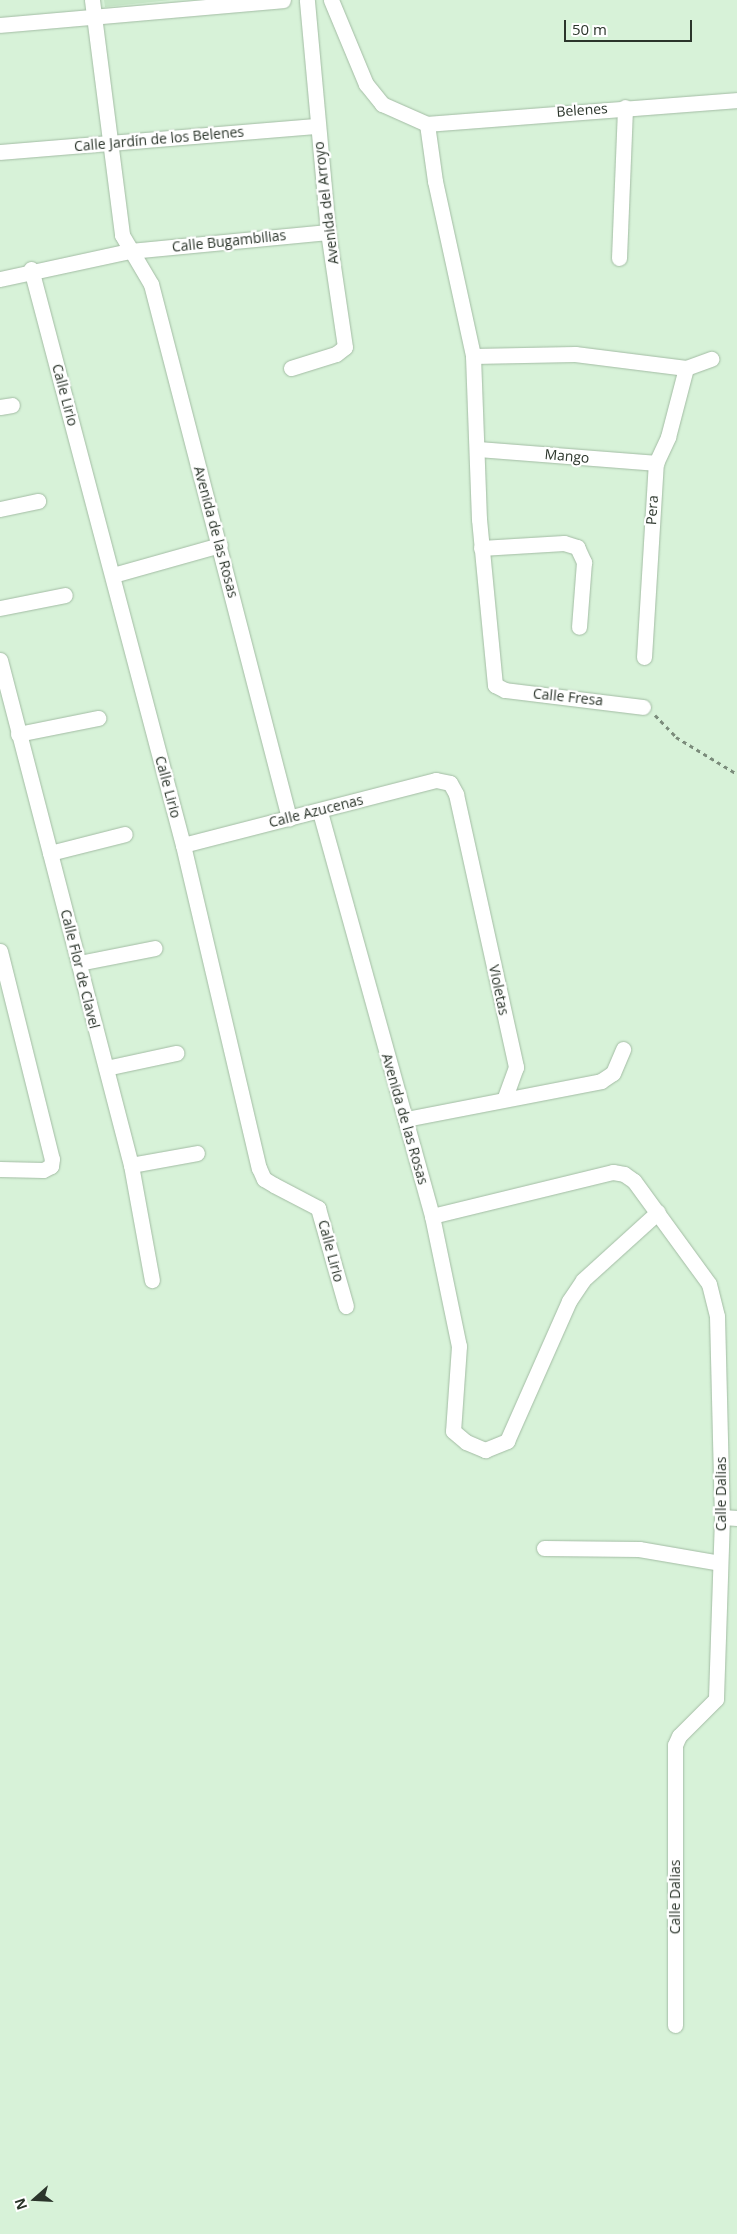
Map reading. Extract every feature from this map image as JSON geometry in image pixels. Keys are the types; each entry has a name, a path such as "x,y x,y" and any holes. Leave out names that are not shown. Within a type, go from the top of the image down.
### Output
{"street":[{"name":"Avenida de las Rosas","path":"92,0 122,234 130,251 151,284 220,545 289,818"},
{"path":"0,25 283,0"},
{"name":"Avenida del Arroyo","path":"291,368 336,354 345,347 328,232 307,0"},
{"path":"331,0 366,84 382,104 427,124 435,181 473,356 479,449 481,548 564,543 577,547 584,562 579,627"},
{"name":"Belenes","path":"427,124 625,107 737,100"},
{"path":"619,258 625,107"},
{"name":"Calle Jardín de los Belenes","path":"0,152 317,126"},
{"name":"Calle Bugambilias","path":"31,270 130,251 328,232"},
{"path":"0,279 31,270"},
{"name":"Calle Lirio","path":"31,270 183,845 260,1168 274,1186 318,1208 346,1306"},
{"path":"473,356 575,354 686,368 711,359"},
{"name":"Pera","path":"644,657 656,463 668,437 686,368"},
{"name":"Mango","path":"479,449 656,463"},
{"path":"0,509 38,501"},
{"path":"113,575 220,545"},
{"name":"Calle Fresa","path":"481,548 495,685 505,690 643,707"},
{"path":"0,608 65,595"},
{"name":"Calle Flor de Clavel","path":"0,660 131,1165 152,1280"},
{"path":"18,734 98,718"},
{"name":"Calle Azucenas","path":"183,845 320,812 436,780 450,783"},
{"name":"Violetas","path":"450,783 456,794 516,1067 505,1097"},
{"name":"Avenida de las Rosas","path":"320,812 432,1216 459,1346 453,1431 466,1442 485,1450 506,1441 569,1301 583,1280 658,1212"},
{"path":"50,852 124,834"},
{"path":"79,963 155,948"},
{"path":"0,951 50,1166 42,1170 0,1169"},
{"path":"406,1119 505,1097 601,1081 613,1074 623,1048"},
{"path":"106,1068 176,1053"},
{"path":"131,1165 197,1153"},
{"name":"Calle Dalias","path":"432,1216 613,1172 634,1181 709,1284 717,1316 730,1517 720,1563 716,1699 674,1745 675,2025"},
{"path":"544,1548 639,1549 720,1563"}],"path":[{"path":"643,707 661,719 676,737 737,774"}],"shaded area":[{"path":"104,0 171,0 105,7"}]}
